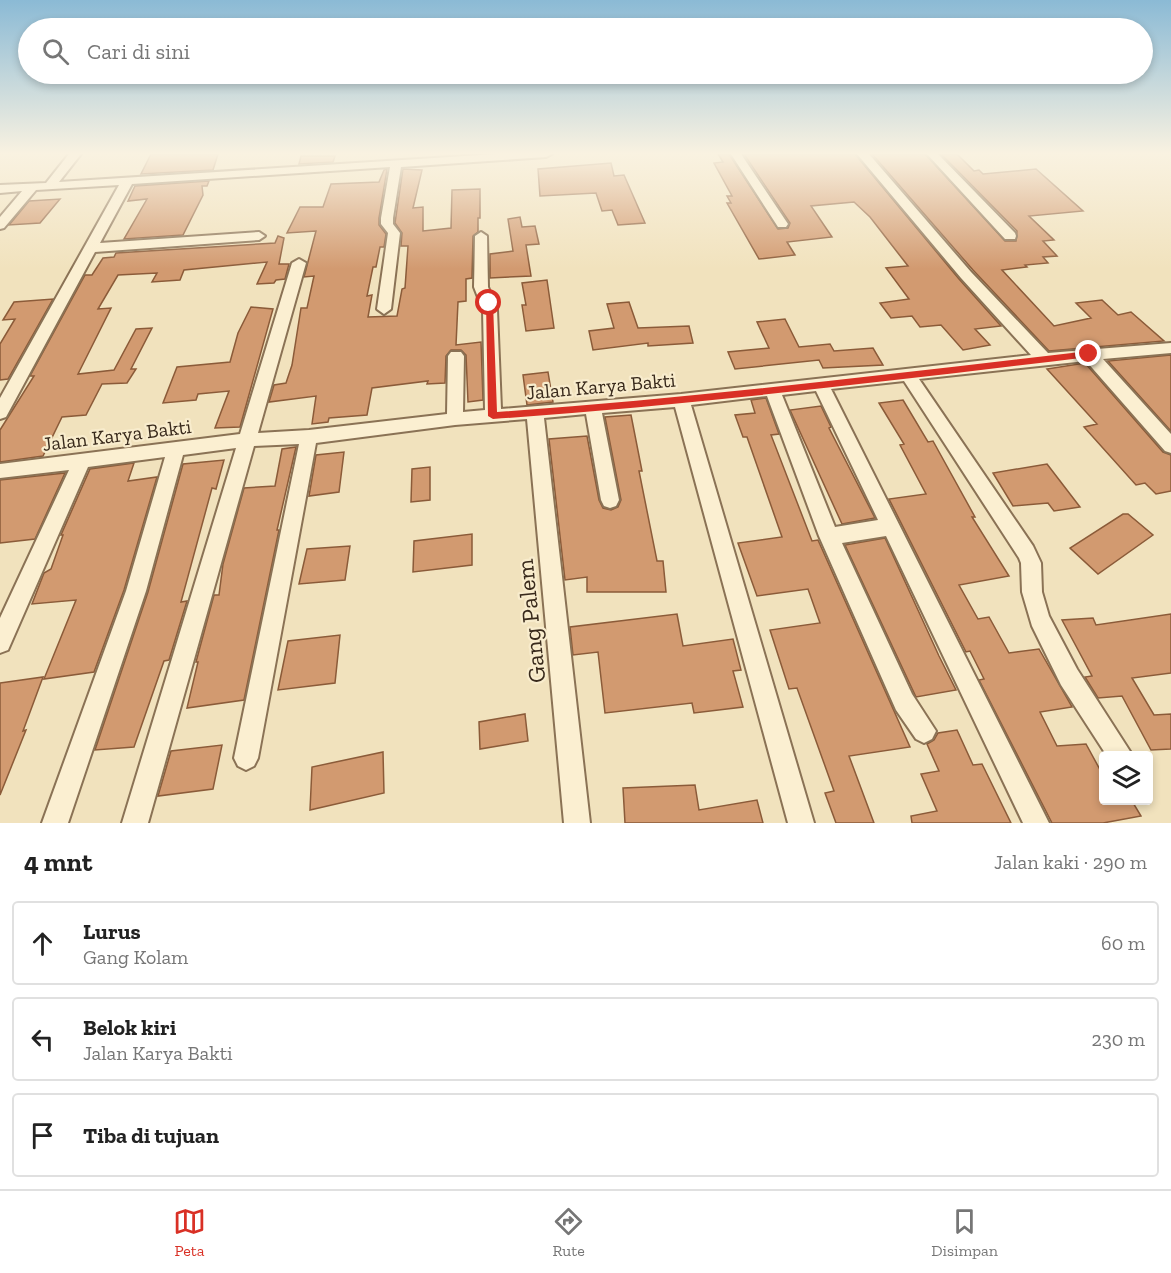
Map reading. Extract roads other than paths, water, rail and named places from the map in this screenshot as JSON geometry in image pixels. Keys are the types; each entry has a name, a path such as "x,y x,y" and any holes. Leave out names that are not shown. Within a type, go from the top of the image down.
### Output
{"street":[{"path":"0,225 28,192"},
{"path":"0,413 121,192"},
{"path":"384,309 394,233 387,224 391,192"},
{"path":"761,192 782,224"},
{"path":"896,192 966,275 1044,359"},
{"path":"969,192 1010,236"},
{"path":"91,248 259,236"},
{"path":"481,236 480,280 490,310 493,416"},
{"path":"135,823 299,263"},
{"name":"Jalan Karya Bakti","path":"0,471 248,440 309,437 455,419 773,391 1089,354 1171,348"},
{"path":"1089,354 1171,446"},
{"path":"455,419 456,356"},
{"path":"909,376 1026,552 1031,563 1032,592 1040,620 1069,677 1118,751"},
{"path":"822,386 1036,823"},
{"path":"773,391 829,536 904,702 924,731"},
{"path":"681,400 801,823"},
{"path":"593,408 610,500"},
{"name":"Gang Palem","path":"535,413 578,823"},
{"path":"246,758 309,437"},
{"path":"55,823 99,701 147,555 162,507 176,448"},
{"path":"0,642 83,459"},
{"path":"829,536 891,527"}]}
